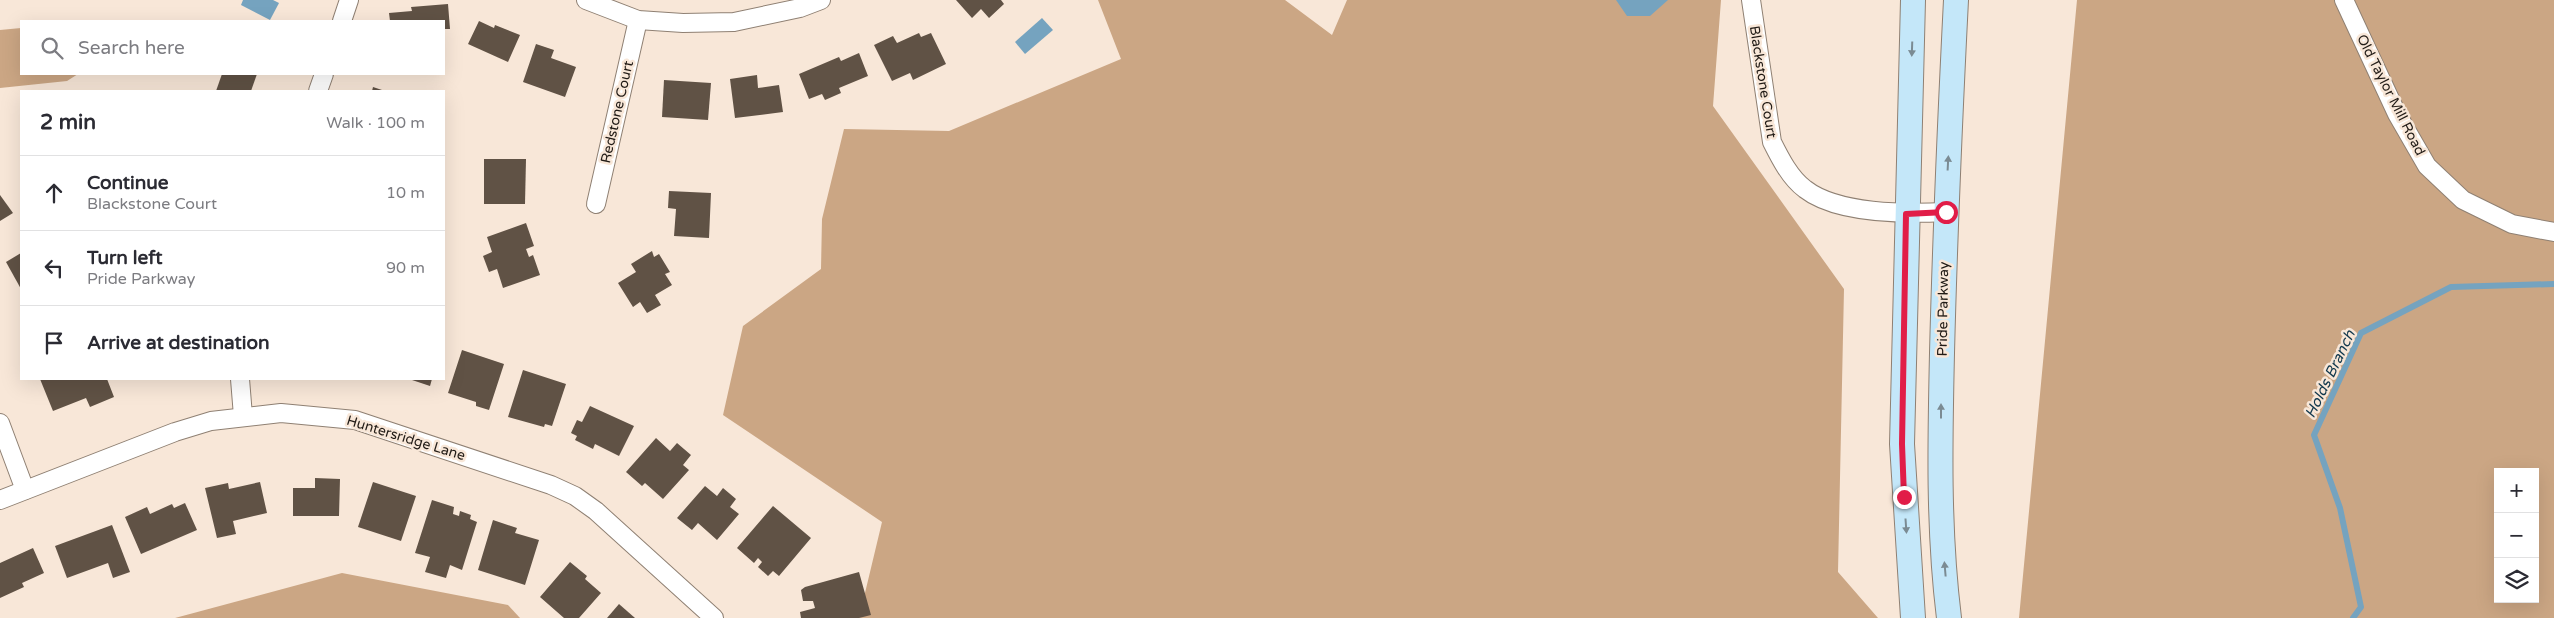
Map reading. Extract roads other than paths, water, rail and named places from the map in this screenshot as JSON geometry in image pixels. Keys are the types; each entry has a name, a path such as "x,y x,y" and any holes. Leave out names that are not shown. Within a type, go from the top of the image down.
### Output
{"main road":[{"path":"1913,0 1906,214 1902,444 1913,618"},
{"name":"Pride Parkway","path":"1949,618 1940,517 1946,212 1956,0"}],"street":[{"path":"342,20 349,0"},
{"path":"586,0 638,20 683,23 734,22 800,8 821,0"},
{"name":"Blackstone Court","path":"1751,0 1772,142 1782,162 1804,189 1832,204 1906,214 1946,212"},
{"name":"Old Taylor Mill Road","path":"2344,0 2397,114 2427,166 2463,200 2512,224 2554,232"},
{"name":"Redstone Court","path":"596,204 638,20"},
{"path":"318,90 324,75"},
{"path":"240,380 243,416"},
{"name":"Huntersridge Lane","path":"0,500 176,432 211,421 281,412 355,420 551,485 575,496 596,511 714,618"},
{"path":"0,423 25,490"}],"water":[{"path":"243,0 273,0 279,3 270,20 241,5"},
{"path":"1616,0 1668,0 1650,16 1627,16"},
{"path":"1042,18 1053,30 1025,54 1015,42"}],"waterway":[{"name":"Holds Branch","path":"2353,618 2361,607 2340,508 2314,435 2361,333 2451,287 2554,284"}]}
